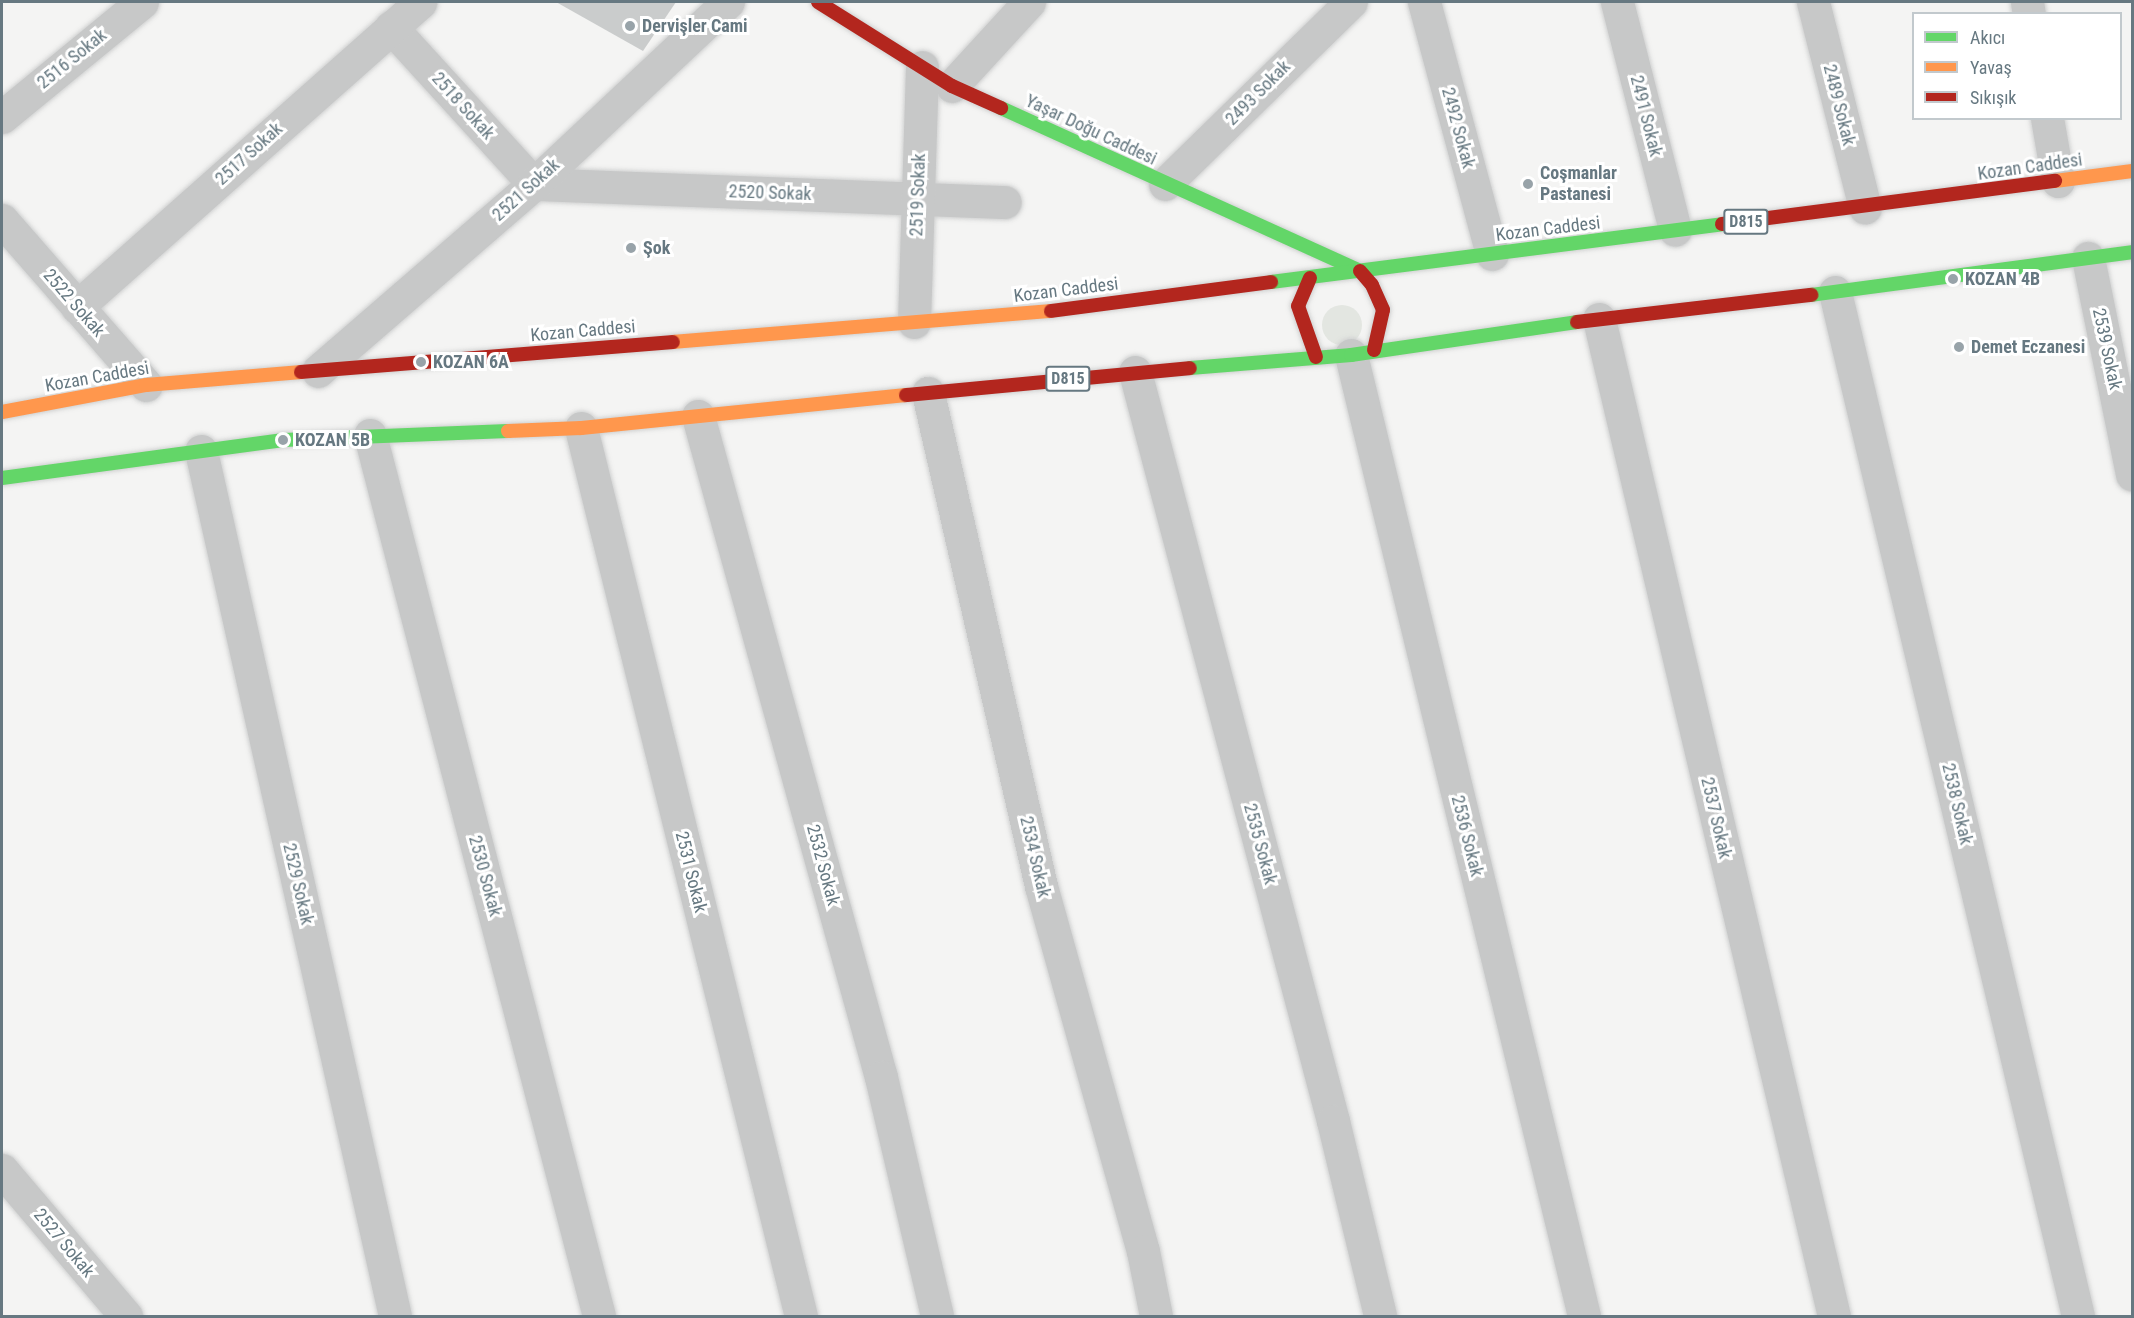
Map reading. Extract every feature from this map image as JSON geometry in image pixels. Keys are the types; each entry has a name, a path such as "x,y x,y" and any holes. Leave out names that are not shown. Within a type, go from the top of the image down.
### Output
{"main road":[{"name":"Yaşar Doğu Caddesi","path":"818,2 952,86 1360,271"},
{"name":"Kozan Caddesi","path":"2,412 146,385 1042,312 1865,208 2133,171"},
{"name":"D815","path":"2,478 201,451 370,435 581,428 1135,372 1316,357 1599,319 1953,279 2133,252"},
{"path":"1360,271 1372,285 1383,310 1362,352"},
{"path":"1310,278 1298,306 1316,357"}],"street":[{"name":"2516 Sokak","path":"2,117 142,2"},
{"name":"2517 Sokak","path":"77,307 420,2"},
{"name":"2521 Sokak","path":"318,371 534,184 728,2"},
{"path":"952,86 1029,2"},
{"name":"2493 Sokak","path":"1165,184 1351,2"},
{"name":"2492 Sokak","path":"1425,2 1492,254"},
{"name":"2491 Sokak","path":"1617,2 1675,231"},
{"name":"2489 Sokak","path":"1813,2 1865,208"},
{"name":"2518 Sokak","path":"391,27 534,184"},
{"name":"2519 Sokak","path":"914,322 922,67"},
{"path":"2047,120 2058,181"},
{"name":"2520 Sokak","path":"534,184 1005,202"},
{"name":"2522 Sokak","path":"2,220 146,385"},
{"name":"2539 Sokak","path":"2088,258 2133,475"},
{"name":"2538 Sokak","path":"1835,292 2078,1317"},
{"name":"2537 Sokak","path":"1599,319 1834,1317"},
{"name":"2536 Sokak","path":"1362,352 1584,1317"},
{"name":"2535 Sokak","path":"1135,372 1333,1121 1380,1317"},
{"name":"2534 Sokak","path":"928,393 1041,886 1143,1251 1156,1317"},
{"name":"2532 Sokak","path":"698,416 881,1077 937,1317"},
{"name":"2531 Sokak","path":"581,428 801,1317"},
{"name":"2530 Sokak","path":"370,435 599,1317"},
{"name":"2529 Sokak","path":"201,451 395,1317"},
{"name":"2527 Sokak","path":"2,1170 126,1317"}],"shaded area":[{"path":"1342,305 1350,306 1356,311 1361,317 1361,333 1356,339 1350,344 1342,345 1334,344 1328,339 1323,333 1322,325 1323,317 1328,311 1334,306"}],"building":[{"name":"Dervişler Cami","path":"556,2 676,2 643,51"}],"traffic: fast":[{"path":"1001,108 1360,271"},
{"path":"1271,282 1722,224"},
{"path":"1811,295 2132,252"},
{"path":"1190,368 1351,355 1577,322"},
{"path":"2,478 283,440 508,431"}],"traffic: slow":[{"path":"2055,181 2132,171"},
{"path":"673,342 1051,311"},
{"path":"2,412 146,385 301,372"},
{"path":"508,431 581,428 906,395"}],"traffic: jam":[{"path":"818,2 952,86 1001,108"},
{"path":"1722,224 2055,181"},
{"path":"1360,271 1372,285 1383,310 1374,350"},
{"path":"1310,278 1298,306 1316,357"},
{"path":"1051,311 1271,282"},
{"path":"1577,322 1811,295"},
{"path":"301,372 673,342"},
{"path":"906,395 1190,368"}],"place":[{"name":"Dervişler Cami","path":"630,26"},
{"name":"Coşmanlar Pastanesi","path":"1528,184"},
{"name":"Şok","path":"631,248"},
{"name":"KOZAN 4B","path":"1953,279"},
{"name":"Demet Eczanesi","path":"1959,347"},
{"name":"KOZAN 6A","path":"421,362"},
{"name":"KOZAN 5B","path":"283,440"}]}
